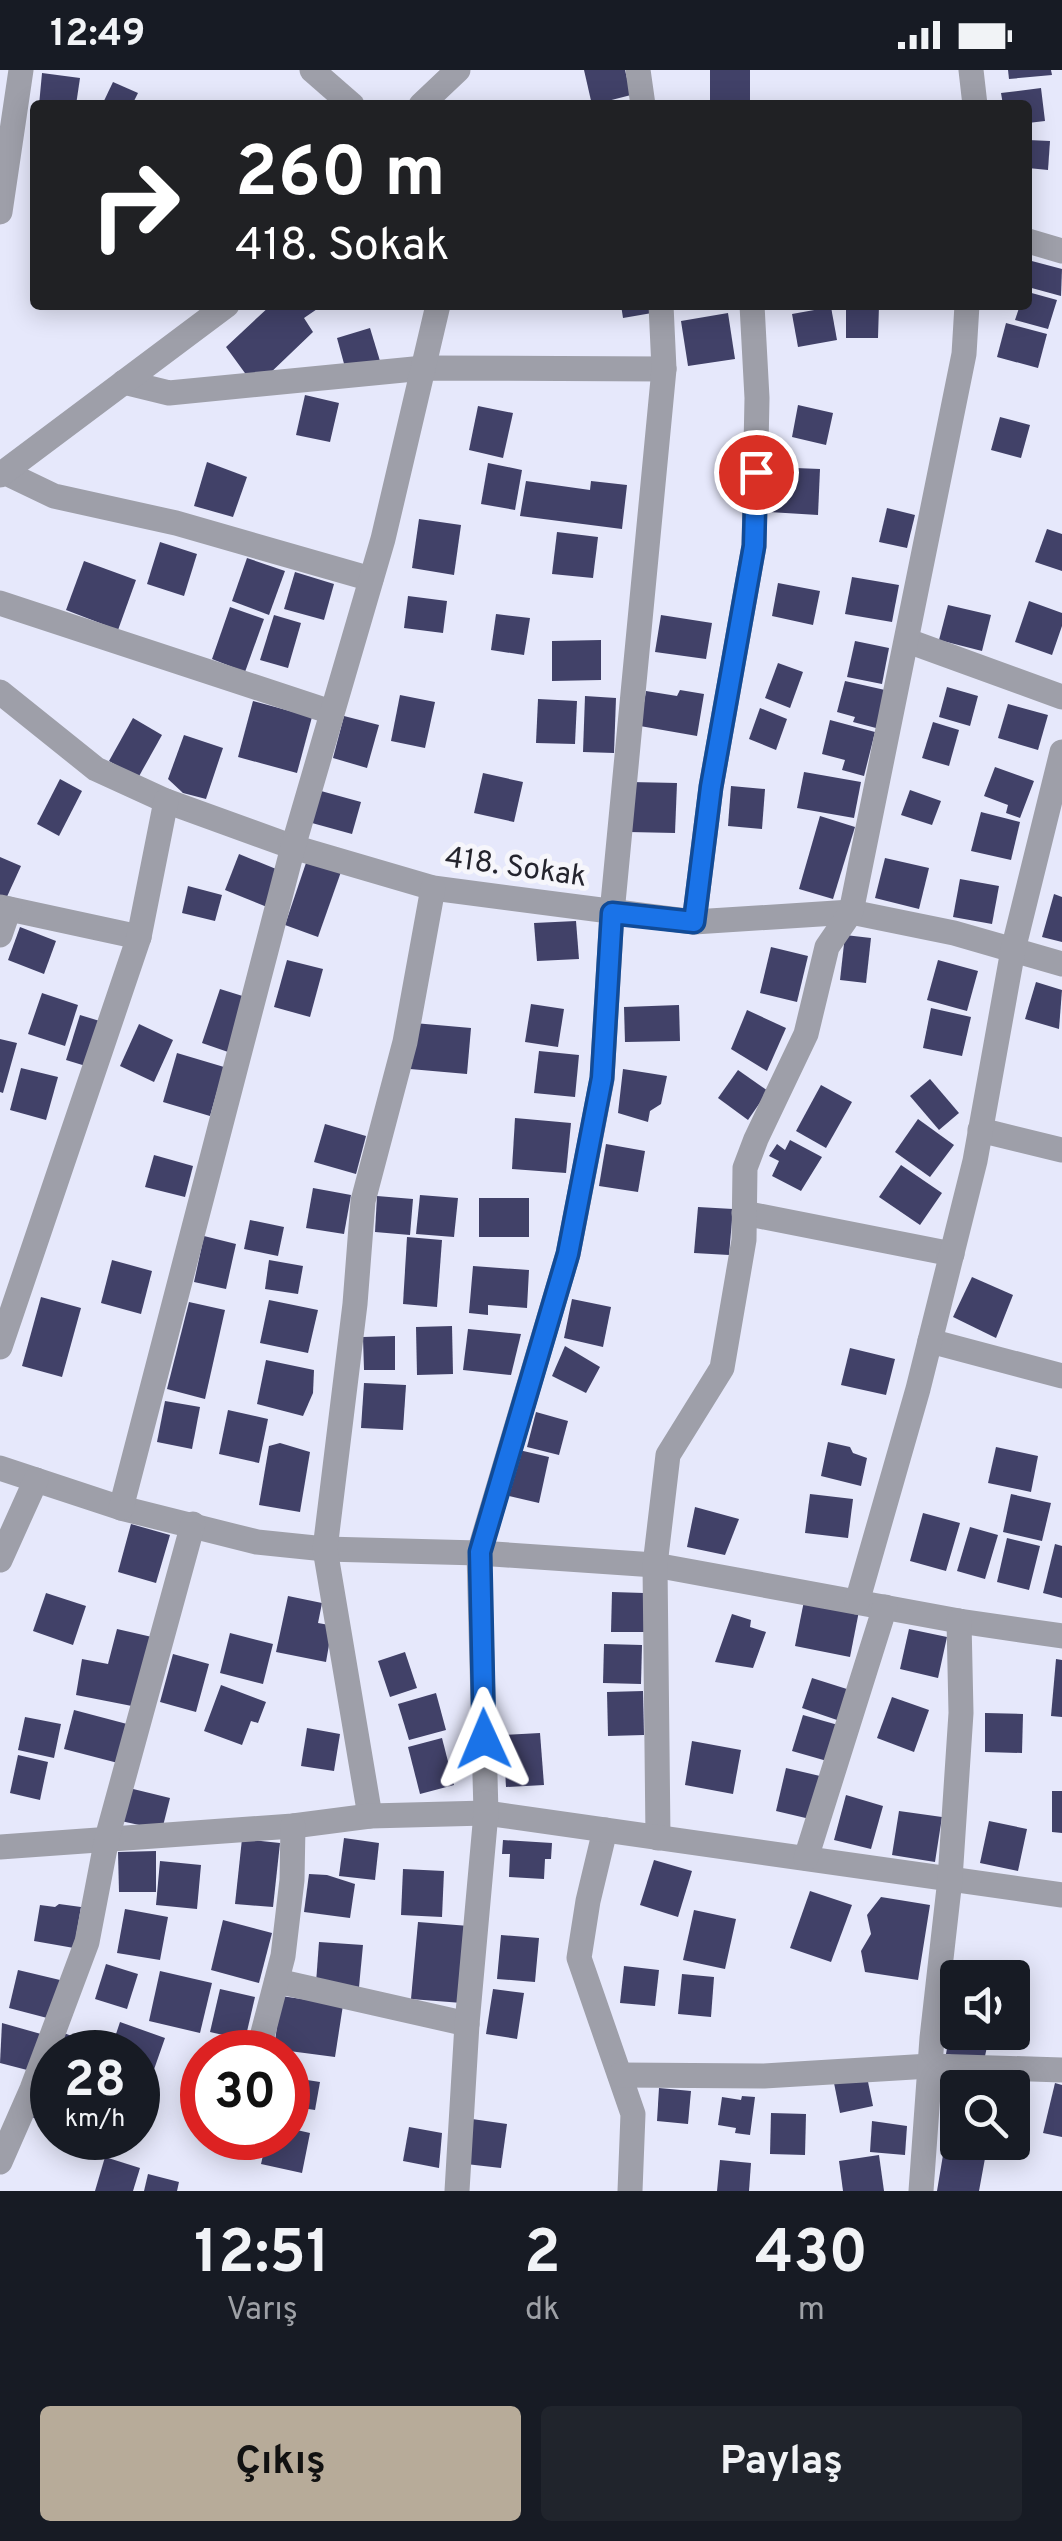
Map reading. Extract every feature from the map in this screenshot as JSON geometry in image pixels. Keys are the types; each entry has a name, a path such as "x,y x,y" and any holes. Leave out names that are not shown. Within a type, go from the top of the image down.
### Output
{"street":[{"path":"0,212 21,70"},
{"path":"312,70 346,100"},
{"path":"426,100 458,70"},
{"path":"638,70 641,100"},
{"path":"971,70 974,100"},
{"path":"1032,242 1062,251"},
{"path":"2,474 220,310"},
{"path":"121,1508 293,847 371,579 437,310"},
{"path":"457,2191 486,1813 480,1552 568,1254 602,1078 612,913 667,310"},
{"path":"694,922 711,787 754,546 757,398 752,310"},
{"path":"658,1838 655,1565 668,1455 722,1368 744,1240 745,1168 806,1034 827,947 852,912 964,354 967,310"},
{"path":"124,382 169,393 424,368 664,370"},
{"path":"2,474 54,496 176,523 371,579"},
{"path":"0,603 332,712"},
{"path":"908,641 1062,696"},
{"name":"418. Sokak","path":"0,692 96,769 166,801 293,847 433,888 694,922 852,912 954,933 1062,964"},
{"path":"858,1602 952,1254 1014,950 1062,752"},
{"path":"0,1346 140,937 166,801"},
{"path":"370,1816 325,1549 355,1304 363,1201 405,1042 433,888"},
{"path":"0,935 4,908 140,937"},
{"path":"980,1130 1062,1150"},
{"path":"744,1213 952,1254"},
{"path":"930,1342 1062,1376"},
{"path":"0,1468 121,1508 257,1542 325,1549 480,1552 655,1565 1062,1636"},
{"path":"0,1560 36,1480"},
{"path":"0,2162 87,1942 107,1838 193,1524"},
{"path":"806,1858 885,1607"},
{"path":"922,2191 930,2066 950,1879 960,1713 959,1621"},
{"path":"0,1847 293,1826 370,1816 486,1813 1062,1894"},
{"path":"264,2030 290,1910 293,1826"},
{"path":"605,1830 579,1958 633,2114 630,2191"},
{"path":"277,1980 467,2024"},
{"path":"620,2075 764,2076 930,2066 1062,2070"}],"building":[{"path":"584,70 625,70 631,95 591,100"},
{"path":"710,70 750,70 750,100 710,100"},
{"path":"1008,70 1051,70 1052,75 1009,79"},
{"path":"42,73 80,78 77,100 39,100"},
{"path":"113,82 138,93 134,100 104,100"},
{"path":"1041,88 1045,121 1032,123 1032,100 1002,100 1001,93"},
{"path":"1032,140 1050,141 1048,170 1032,168"},
{"path":"1032,261 1062,269 1061,296 1032,288"},
{"path":"1032,293 1057,300 1048,329 1015,320 1018,310 1032,310"},
{"path":"266,310 316,310 304,318 313,332 266,377 250,380 226,347"},
{"path":"622,310 652,313 623,318"},
{"path":"832,310 837,340 798,347 792,314"},
{"path":"846,310 879,310 878,338 846,338"},
{"path":"728,313 735,359 688,366 681,321"},
{"path":"1006,323 1047,334 1038,368 997,357"},
{"path":"370,328 380,361 346,371 337,338"},
{"path":"305,395 339,403 330,442 296,435"},
{"path":"798,405 833,413 826,445 792,437"},
{"path":"478,406 513,413 503,458 469,450"},
{"path":"1000,417 1030,425 1021,458 991,450"},
{"path":"207,462 247,477 233,517 194,506"},
{"path":"488,463 522,470 515,510 481,504"},
{"path":"771,467 820,469 818,515 769,512"},
{"path":"526,481 590,490 591,481 627,485 622,529 520,516"},
{"path":"887,508 915,515 907,548 879,542"},
{"path":"419,519 461,525 454,575 412,568"},
{"path":"1047,529 1062,534 1062,571 1035,562"},
{"path":"557,532 598,537 593,578 552,574"},
{"path":"160,542 197,554 184,596 147,584"},
{"path":"247,558 285,571 269,615 232,601"},
{"path":"84,561 136,580 118,630 66,610"},
{"path":"295,572 334,584 324,620 284,609"},
{"path":"852,577 899,585 892,622 845,614"},
{"path":"778,583 820,591 813,625 772,616"},
{"path":"408,596 447,601 443,633 404,628"},
{"path":"1029,601 1062,613 1062,626 1052,655 1015,642"},
{"path":"948,605 991,615 982,651 939,640"},
{"path":"230,607 264,619 245,672 212,659"},
{"path":"496,614 530,618 524,655 491,650"},
{"path":"274,615 301,623 288,668 260,660"},
{"path":"661,615 712,623 706,659 655,652"},
{"path":"601,640 601,680 552,681 552,641"},
{"path":"855,641 889,648 882,684 847,677"},
{"path":"778,663 803,672 790,708 765,698"},
{"path":"845,681 885,690 876,728 853,722 855,717 837,712"},
{"path":"947,687 978,696 970,726 939,717"},
{"path":"680,690 704,694 697,736 640,726 646,691 677,696"},
{"path":"400,695 435,702 425,748 391,741"},
{"path":"585,696 616,698 614,753 583,752"},
{"path":"538,699 577,701 575,744 536,743"},
{"path":"253,701 312,717 297,773 238,757"},
{"path":"1008,704 1048,715 1038,750 998,738"},
{"path":"760,708 787,719 776,750 749,739"},
{"path":"344,716 379,725 367,768 333,758"},
{"path":"133,718 162,735 138,778 109,761"},
{"path":"830,720 875,732 864,776 842,770 845,760 822,754"},
{"path":"933,722 959,730 949,766 922,758"},
{"path":"184,735 223,748 206,799 183,793 168,779"},
{"path":"995,767 1034,781 1020,818 1006,813 1008,805 984,796"},
{"path":"804,772 861,782 854,818 797,808"},
{"path":"483,773 523,782 514,822 474,813"},
{"path":"60,779 82,791 59,836 37,824"},
{"path":"630,782 677,783 675,833 629,832"},
{"path":"731,786 765,789 762,829 728,826"},
{"path":"910,790 941,801 932,825 901,815"},
{"path":"321,791 361,802 352,834 312,823"},
{"path":"981,812 1020,822 1011,860 971,851"},
{"path":"820,816 855,827 833,899 799,889"},
{"path":"239,854 281,871 267,907 225,890"},
{"path":"0,857 21,866 5,901 0,899"},
{"path":"308,857 342,869 318,937 285,925"},
{"path":"885,858 929,868 919,909 875,898"},
{"path":"960,879 999,886 992,924 953,917"},
{"path":"188,886 222,895 215,921 182,913"},
{"path":"1054,894 1062,897 1062,942 1042,937"},
{"path":"576,921 579,959 537,961 534,923"},
{"path":"20,927 56,941 44,974 8,960"},
{"path":"845,935 871,938 866,983 840,980"},
{"path":"771,947 808,956 797,1002 760,993"},
{"path":"287,960 323,969 310,1017 274,1007"},
{"path":"938,960 978,971 967,1011 927,1000"},
{"path":"1036,982 1062,990 1059,1029 1025,1019"},
{"path":"220,989 249,998 231,1053 202,1043"},
{"path":"42,993 78,1005 65,1046 28,1034"},
{"path":"531,1004 564,1009 558,1047 525,1042"},
{"path":"679,1005 680,1041 625,1042 624,1007"},
{"path":"931,1008 971,1017 962,1056 923,1048"},
{"path":"747,1010 786,1028 767,1071 731,1049"},
{"path":"80,1015 103,1022 89,1067 66,1060"},
{"path":"414,1023 471,1028 467,1074 410,1069"},
{"path":"139,1024 173,1040 154,1082 120,1066"},
{"path":"0,1039 17,1043 3,1093 0,1092"},
{"path":"539,1051 579,1055 575,1097 534,1093"},
{"path":"177,1053 224,1067 210,1116 163,1102"},
{"path":"21,1068 58,1077 46,1120 10,1110"},
{"path":"623,1069 667,1076 661,1104 650,1111 648,1122 618,1113"},
{"path":"738,1070 768,1091 748,1120 718,1098"},
{"path":"930,1079 959,1113 939,1130 910,1096"},
{"path":"821,1085 852,1102 826,1148 796,1131"},
{"path":"515,1118 571,1123 566,1173 512,1169"},
{"path":"918,1119 954,1145 930,1177 895,1152"},
{"path":"325,1124 366,1136 356,1174 314,1162"},
{"path":"790,1140 822,1157 801,1191 772,1176 779,1161 769,1156 777,1144 785,1150"},
{"path":"606,1144 645,1151 638,1192 599,1186"},
{"path":"154,1155 193,1166 185,1197 145,1187"},
{"path":"901,1165 942,1193 920,1225 879,1197"},
{"path":"313,1188 351,1195 344,1234 306,1228"},
{"path":"420,1195 458,1198 454,1237 416,1234"},
{"path":"377,1196 413,1199 410,1235 375,1232"},
{"path":"479,1198 529,1198 529,1237 479,1237"},
{"path":"698,1207 733,1209 729,1255 694,1253"},
{"path":"250,1220 284,1227 278,1256 244,1249"},
{"path":"204,1236 236,1244 226,1289 194,1282"},
{"path":"407,1237 442,1240 437,1307 403,1304"},
{"path":"112,1260 152,1271 141,1314 101,1303"},
{"path":"269,1260 303,1266 298,1294 265,1289"},
{"path":"473,1266 529,1270 527,1308 488,1305 488,1315 469,1313"},
{"path":"972,1277 1013,1295 996,1338 953,1317"},
{"path":"41,1297 81,1308 62,1377 22,1366"},
{"path":"572,1299 611,1307 603,1347 564,1338"},
{"path":"269,1300 318,1310 308,1353 260,1343"},
{"path":"189,1302 225,1310 205,1399 167,1389"},
{"path":"452,1326 453,1374 417,1375 416,1327"},
{"path":"468,1329 521,1334 511,1375 463,1370"},
{"path":"395,1336 395,1370 364,1370 363,1337"},
{"path":"565,1346 600,1367 586,1393 552,1376"},
{"path":"850,1348 895,1359 886,1395 841,1385"},
{"path":"266,1360 314,1370 313,1393 303,1416 257,1404"},
{"path":"364,1383 406,1385 403,1430 361,1428"},
{"path":"165,1401 200,1407 192,1449 157,1442"},
{"path":"228,1410 268,1419 259,1463 219,1454"},
{"path":"536,1412 568,1421 559,1455 527,1447"},
{"path":"828,1442 850,1447 853,1453 867,1458 861,1486 821,1476"},
{"path":"280,1443 310,1452 300,1512 259,1505 269,1446"},
{"path":"996,1447 1038,1456 1031,1492 988,1483"},
{"path":"519,1450 549,1457 539,1503 509,1496"},
{"path":"810,1494 853,1499 848,1538 805,1533"},
{"path":"1011,1494 1051,1503 1042,1541 1003,1532"},
{"path":"695,1507 739,1519 725,1555 687,1547"},
{"path":"923,1513 960,1523 946,1571 910,1561"},
{"path":"131,1524 170,1535 156,1583 118,1572"},
{"path":"970,1527 998,1535 985,1579 957,1571"},
{"path":"1007,1538 1040,1546 1029,1590 997,1582"},
{"path":"1055,1544 1062,1546 1062,1598 1043,1593"},
{"path":"612,1592 644,1593 644,1632 611,1632"},
{"path":"46,1593 86,1606 73,1645 33,1631"},
{"path":"288,1596 322,1603 318,1623 329,1625 330,1639 326,1662 276,1652"},
{"path":"804,1601 859,1611 850,1657 795,1646"},
{"path":"732,1614 751,1620 750,1627 766,1632 753,1668 715,1662"},
{"path":"117,1629 152,1637 137,1707 76,1695 82,1659 108,1664"},
{"path":"909,1629 947,1637 938,1678 900,1669"},
{"path":"230,1633 273,1644 263,1684 220,1673"},
{"path":"604,1644 642,1645 641,1684 603,1683"},
{"path":"405,1652 417,1688 390,1697 378,1661"},
{"path":"173,1654 209,1664 196,1712 160,1702"},
{"path":"1056,1659 1062,1660 1062,1717 1051,1716"},
{"path":"812,1678 850,1690 840,1721 802,1708"},
{"path":"221,1685 266,1702 258,1723 251,1721 242,1745 204,1731"},
{"path":"643,1691 644,1735 608,1736 607,1692"},
{"path":"436,1693 446,1730 409,1740 398,1704"},
{"path":"892,1697 929,1710 914,1752 877,1738"},
{"path":"74,1710 127,1724 118,1763 64,1749"},
{"path":"985,1713 1023,1714 1022,1753 985,1752"},
{"path":"803,1715 838,1725 827,1761 792,1751"},
{"path":"25,1717 61,1724 54,1758 18,1750"},
{"path":"307,1728 340,1734 334,1771 301,1766"},
{"path":"540,1733 544,1785 506,1787 503,1735"},
{"path":"442,1738 454,1785 420,1794 408,1747"},
{"path":"692,1741 741,1750 733,1794 685,1785"},
{"path":"18,1755 48,1762 40,1800 10,1793"},
{"path":"786,1768 820,1776 810,1819 776,1811"},
{"path":"129,1788 170,1798 162,1830 121,1821"},
{"path":"1052,1791 1062,1791 1062,1833 1052,1832"},
{"path":"846,1795 883,1806 871,1849 834,1840"},
{"path":"899,1811 942,1817 935,1862 892,1855"},
{"path":"989,1821 1027,1829 1018,1871 980,1863"},
{"path":"344,1838 379,1843 375,1880 339,1876"},
{"path":"242,1839 280,1843 273,1907 235,1904"},
{"path":"503,1840 552,1843 551,1859 545,1859 544,1879 509,1877 510,1854 502,1854"},
{"path":"156,1851 156,1892 119,1892 118,1852"},
{"path":"654,1860 692,1871 678,1917 640,1905"},
{"path":"160,1861 201,1865 197,1909 156,1905"},
{"path":"403,1869 444,1871 442,1917 401,1915"},
{"path":"309,1874 355,1884 350,1918 304,1912"},
{"path":"810,1891 852,1905 831,1962 790,1948"},
{"path":"881,1897 930,1905 918,1980 865,1972 861,1951 871,1934 867,1915"},
{"path":"40,1905 81,1907 74,1948 34,1941"},
{"path":"125,1909 168,1917 160,1960 117,1953"},
{"path":"694,1910 736,1919 725,1969 683,1960"},
{"path":"223,1920 272,1933 259,1983 211,1970"},
{"path":"418,1922 469,1926 462,2003 411,1999"},
{"path":"501,1935 539,1938 535,1982 497,1979"},
{"path":"319,1942 363,1945 359,1987 316,1983"},
{"path":"106,1964 138,1974 127,2009 95,1999"},
{"path":"624,1966 659,1970 655,2006 620,2003"},
{"path":"18,1970 60,1980 51,2019 9,2008"},
{"path":"160,1971 212,1983 201,2030 149,2021"},
{"path":"682,1974 714,1977 711,2017 678,2014"},
{"path":"220,1989 255,1997 247,2030 210,2030"},
{"path":"493,1989 524,1993 517,2039 486,2034"},
{"path":"281,1996 343,2005 335,2057 310,2054 310,2030 277,2030"},
{"path":"120,2022 142,2030 117,2030"},
{"path":"2,2023 30,2031 30,2071 0,2063"},
{"path":"947,2050 986,2050 984,2061 946,2054"},
{"path":"867,2077 873,2106 840,2113 834,2083"},
{"path":"310,2080 320,2082 315,2110 310,2109"},
{"path":"1055,2083 1062,2085 1062,2137 1043,2133"},
{"path":"659,2088 691,2091 688,2124 657,2121"},
{"path":"742,2096 755,2097 750,2135 718,2125 722,2097 741,2100"},
{"path":"771,2113 806,2114 805,2155 770,2154"},
{"path":"472,2119 507,2124 501,2168 466,2164"},
{"path":"872,2121 907,2126 905,2155 870,2152"},
{"path":"409,2127 442,2133 439,2168 403,2161"},
{"path":"879,2155 884,2191 843,2191 839,2161"},
{"path":"104,2160 140,2168 133,2191 95,2191"},
{"path":"262,2160 305,2160 302,2173 261,2164"},
{"path":"720,2160 751,2163 749,2191 717,2191"},
{"path":"942,2160 985,2160 979,2191 937,2191"},
{"path":"148,2174 179,2182 177,2191 144,2191"}],"route":[{"path":"484,1739 480,1552 568,1254 602,1078 612,913 694,922 711,787 754,546 756,472"}]}
